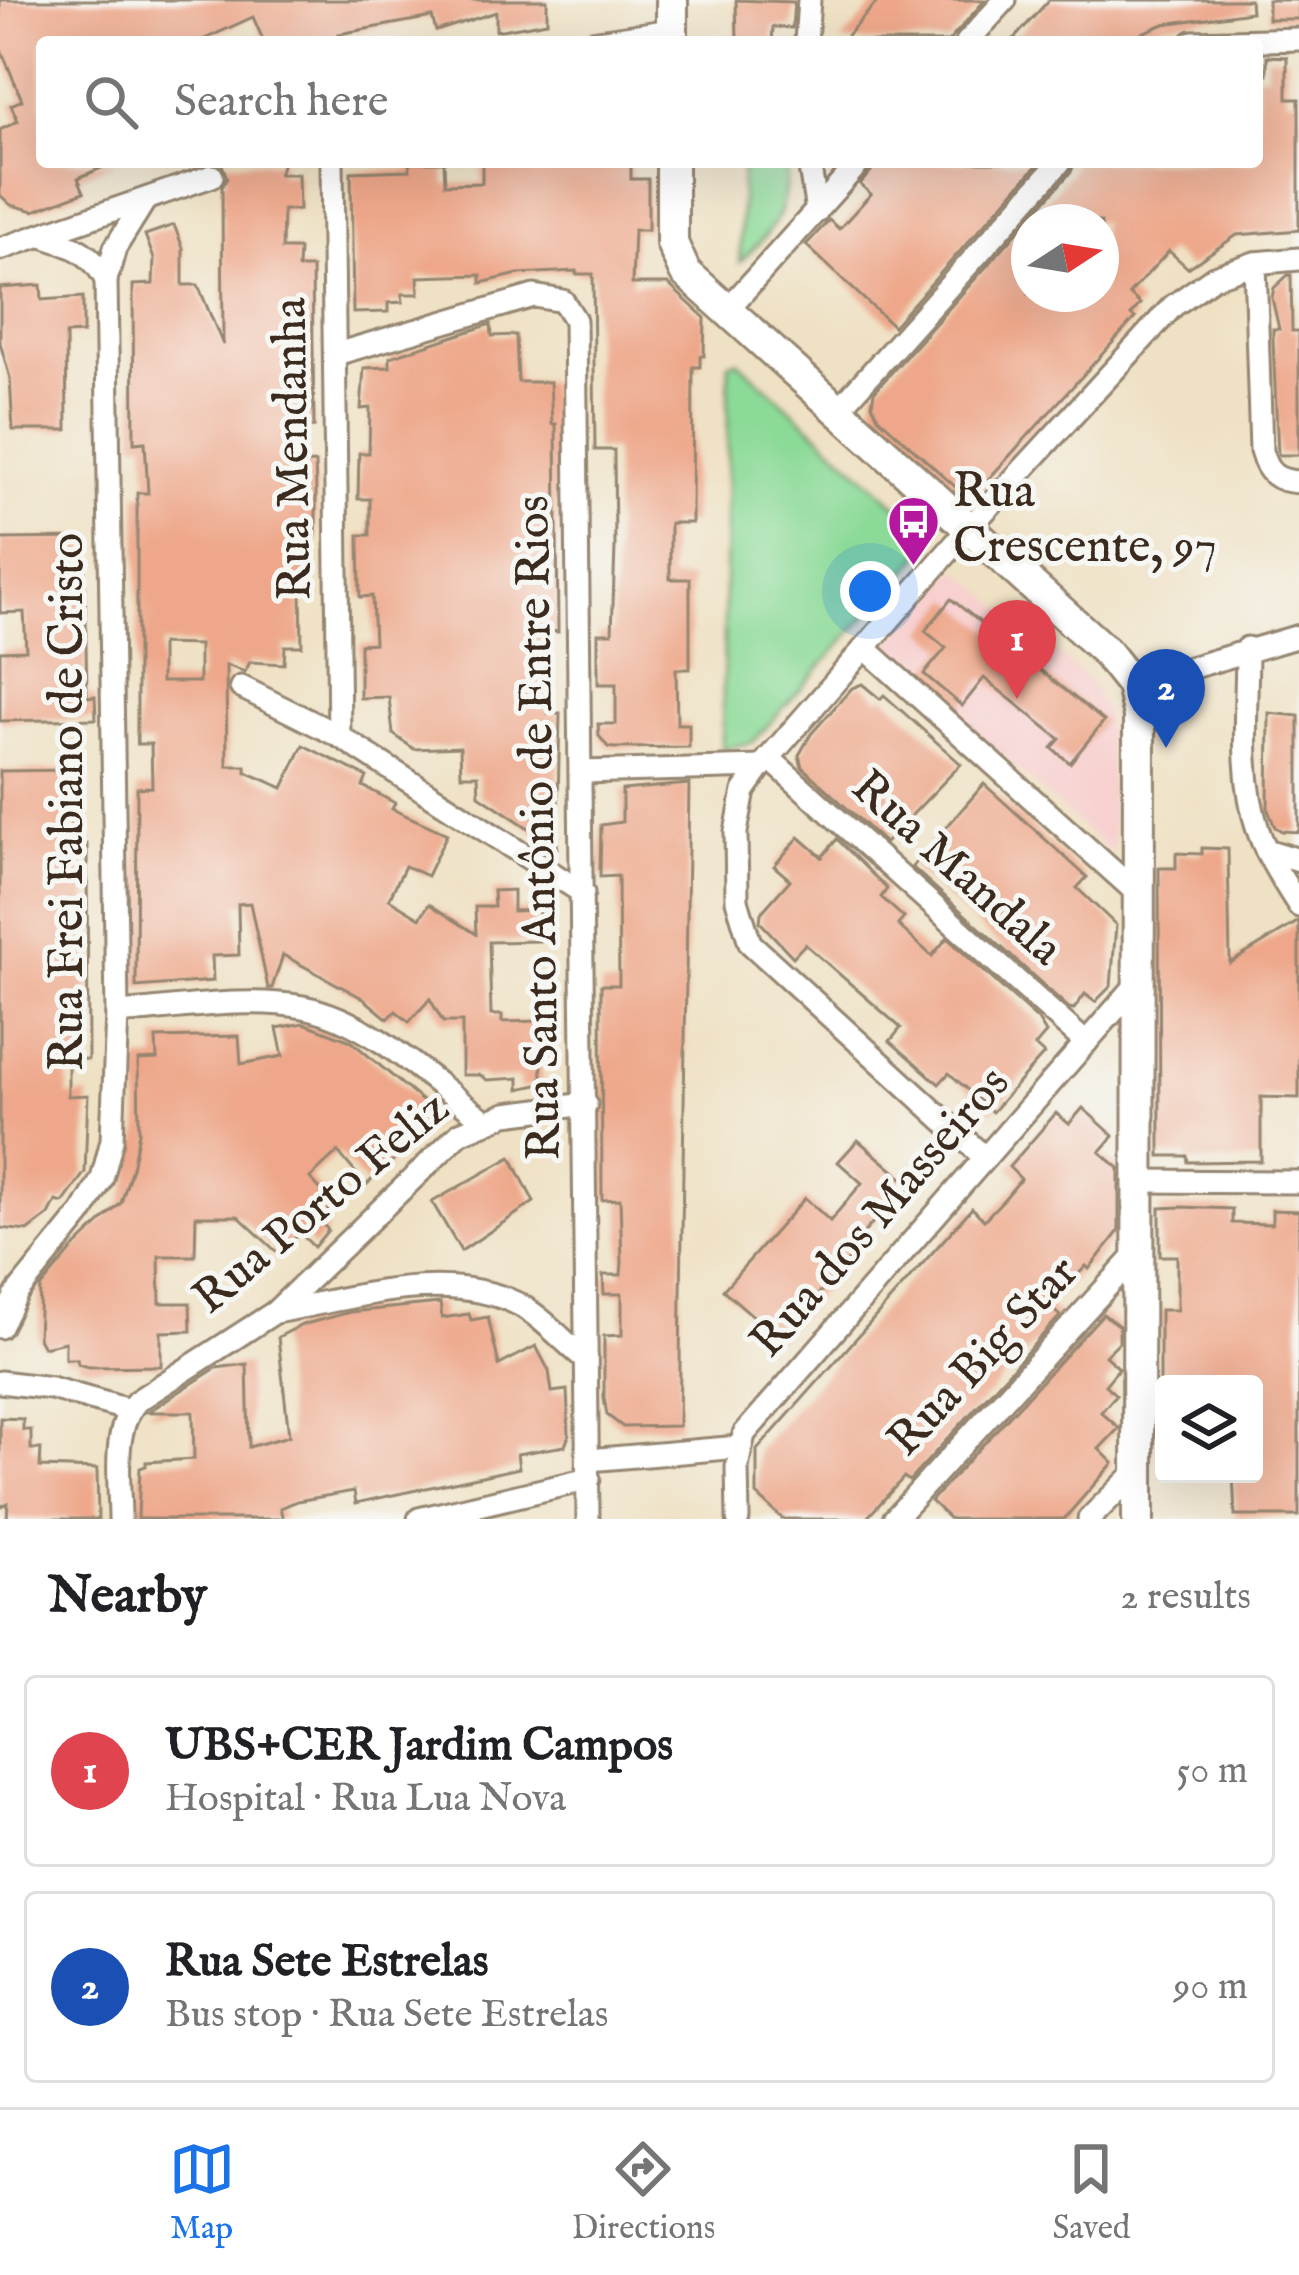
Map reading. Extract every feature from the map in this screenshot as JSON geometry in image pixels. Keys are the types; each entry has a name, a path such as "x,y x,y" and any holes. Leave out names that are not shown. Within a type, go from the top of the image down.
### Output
{"street":[{"path":"806,36 809,0"},
{"path":"972,36 1005,0"},
{"path":"618,36 672,24"},
{"path":"1263,40 1299,39"},
{"name":"Rua Mendanha","path":"332,168 339,736"},
{"path":"672,168 675,256 685,272 1105,651 1132,685 1139,716 1138,1519"},
{"path":"810,168 817,211"},
{"path":"727,310 855,168"},
{"path":"839,409 1055,168"},
{"path":"0,249 212,176"},
{"name":"Rua Frei Fabiano de Cristo","path":"0,1327 9,1288 82,1213 102,1179 112,1140 117,1013 106,280 115,248 143,203"},
{"path":"42,236 83,250 94,258 106,280"},
{"path":"985,1159 750,943 737,900 736,832 744,791 969,529 1173,306 1214,277 1255,263 1299,260"},
{"path":"1255,263 1261,451 1272,476 1299,482"},
{"name":"Rua Santo Antônio de Entre Rios","path":"336,354 534,296 563,301 575,320 589,1519"},
{"path":"1132,685 1299,636"},
{"path":"865,647 1137,892"},
{"path":"1247,648 1249,790 1266,850 1299,906"},
{"path":"241,687 339,736 583,893"},
{"path":"582,772 765,762"},
{"name":"Rua Mandala","path":"765,762 1086,1043"},
{"path":"1266,850 1299,860"},
{"name":"Rua dos Masseiros","path":"739,1448 755,1420 1138,983"},
{"path":"117,1013 273,1003 305,1007 367,1032 484,1120"},
{"name":"Rua Porto Feliz","path":"129,1410 275,1312 433,1155 484,1120 586,1104"},
{"path":"1138,1181 1299,1182"},
{"name":"Rua Big Star","path":"894,1519 1138,1254"},
{"path":"275,1312 390,1292 442,1288 485,1292 521,1306 584,1358"},
{"path":"0,1382 51,1388 129,1410 121,1445 120,1519"},
{"path":"419,1519 589,1469 739,1448 738,1519"},
{"path":"1089,1519 1138,1470"}],"shaded area":[{"path":"957,569 1090,681 1107,716 1114,855 882,650"}],"green space":[{"path":"742,168 787,168 776,219 740,262"},
{"path":"738,361 916,523 924,543 919,557 753,742 722,749 729,363"}],"building":[{"path":"0,0 547,0 547,22 496,31 496,12 436,31 432,17 340,36 261,36 253,17 211,36 36,36 36,168 101,168 78,178 84,192 34,211 11,205 0,195 0,130 18,121 11,105 22,100 0,47"},
{"path":"736,0 794,2 792,28 773,27 772,36 737,36"},
{"path":"879,0 985,0 953,36 846,36"},
{"path":"1049,0 1250,0 1251,12 1164,24 1140,36 1016,36"},
{"path":"1268,0 1298,0 1299,19 1268,19"},
{"path":"1267,56 1287,57 1287,99 1299,99 1299,230 1237,235 1188,268 1169,251 1129,294 1140,304 1131,315 1135,318 974,495 960,491 878,417 872,404 874,392 1011,239 1011,312 1119,312 1119,204 1042,204 1073,168 1263,168 1263,74 1267,74"},
{"path":"223,168 281,168 279,174 298,174 299,210 283,210 282,249 299,249 298,268 312,268 314,427 301,428 300,464 315,463 316,536 303,536 307,590 301,590 302,646 285,646 284,664 250,662 245,672 226,665 227,766 246,766 246,772 283,788 303,745 367,777 363,786 395,803 392,809 447,834 427,876 405,866 389,899 420,918 429,904 476,934 475,907 494,907 493,891 513,890 513,911 539,910 539,941 489,942 491,1015 502,1015 502,1022 541,1021 542,1084 519,1089 519,1078 487,1080 462,1075 462,1022 443,1022 430,999 409,1022 396,1011 388,1019 364,999 283,955 272,988 268,988 250,903 238,904 239,955 212,956 213,981 136,987 137,788 152,787 151,744 137,744 137,493 148,493 145,442 134,443 133,285 153,284 154,259 145,235 174,225 183,248 183,285 198,285 223,345 222,187 227,178","holes":["161,644 199,645 199,682 161,682"]},
{"path":"444,168 445,184 482,183 482,168 631,168 631,179 648,179 648,230 634,230 632,284 668,284 705,318 704,356 700,356 700,367 693,367 692,523 670,523 670,579 690,579 690,669 676,669 677,724 689,724 689,747 614,748 599,736 598,724 616,724 616,684 598,684 598,633 612,633 614,450 595,450 593,274 518,274 481,283 481,275 418,277 419,294 402,294 403,302 388,303 388,312 353,313 351,172"},
{"path":"874,168 1035,168 893,326 806,245 829,220 839,229 871,194 860,184"},
{"path":"1288,275 1292,331 1299,331 1299,455 1278,455 1273,329 1279,329 1272,298 1274,288"},
{"path":"41,285 42,300 83,297 83,333 66,334 67,430 13,430 10,378 0,343 0,288"},
{"path":"491,324 492,336 516,335 518,382 550,382 552,424 556,424 558,632 551,631 548,641 548,713 560,713 557,847 479,795 478,775 461,775 460,747 414,749 393,734 389,697 360,698 360,644 374,643 372,596 360,597 359,535 370,535 370,499 358,499 359,453 369,453 370,408 361,409 364,368 390,367 390,357"},
{"path":"84,538 87,697 95,696 96,719 0,721 0,651 26,650 24,612 0,613 0,539"},
{"path":"951,599 1104,721 1070,763 1052,748 1060,739 984,678 962,706 924,674 946,648 925,631"},
{"path":"862,684 880,699 884,695 961,764 885,843 802,767 799,755 811,734 852,688"},
{"path":"1269,713 1299,716 1299,832 1275,827 1268,810"},
{"path":"74,770 70,844 87,844 88,1059 68,1060 68,1096 88,1095 85,1172 63,1203 56,1201 49,1215 28,1231 0,1228 0,771"},
{"path":"689,784 679,1426 623,1427 607,1415 604,1398 604,1336 622,1335 622,1294 604,1294 603,1275 621,1275 622,1262 620,1199 602,1200 601,985 619,985 618,876 600,877 601,825 622,822 622,790"},
{"path":"984,784 1087,877 1077,888 1116,925 1111,986 1095,1002 1085,994 1074,1009 1069,1008 912,867"},
{"path":"799,837 822,857 837,839 887,889 881,897 904,918 898,925 913,939 932,956 947,938 1038,1020 1046,1033 1035,1046 1044,1054 992,1112 949,1073 939,1084 890,1041 901,1028 805,944 793,957 760,922 761,913 790,880 774,866"},
{"path":"1202,848 1228,849 1230,963 1299,921 1299,1098 1261,1097 1261,1161 1188,1162 1187,1156 1160,1156 1159,868 1176,868 1176,853 1202,854"},
{"path":"304,1023 351,1041 441,1117 366,1185 338,1152 310,1178 334,1204 319,1220 328,1230 314,1247 300,1233 279,1254 238,1216 196,1216 195,1256 159,1256 160,1303 190,1303 191,1331 161,1332 161,1366 88,1367 77,1359 65,1359 65,1342 43,1347 38,1338 40,1288 121,1203 139,1132 138,1060 157,1059 156,1038 239,1036 241,1064 283,1056 277,1028"},
{"path":"1083,1108 1114,1136 1100,1152 1119,1168 1119,1231 1089,1269 1086,1266 1049,1306 1060,1316 909,1481 904,1477 866,1519 783,1519 757,1495 757,1450 972,1208 984,1220 1005,1198 1021,1179 1009,1167 1056,1113 1069,1124"},
{"path":"858,1140 913,1187 892,1209 888,1205 855,1243 860,1248 779,1338 723,1290 805,1198 830,1221 862,1183 838,1162"},
{"path":"511,1157 534,1202 461,1251 432,1202"},
{"path":"1160,1208 1232,1209 1232,1223 1272,1224 1272,1210 1299,1211 1299,1516 1235,1516 1233,1483 1263,1483 1263,1375 1160,1375 1160,1310 1177,1310 1177,1256 1160,1256"},
{"path":"440,1303 442,1318 488,1317 499,1365 536,1346 549,1371 552,1392 567,1390 569,1435 565,1446 517,1454 519,1468 356,1503 354,1491 297,1501 280,1508 283,1519 138,1519 140,1468 146,1462 194,1459 193,1412 148,1412 216,1368 247,1364 249,1447 289,1436 278,1337 350,1312"},
{"path":"1103,1314 1119,1326 1119,1342 1105,1356 1119,1368 1105,1385 1116,1395 1101,1412 1119,1428 1099,1449 1113,1463 1064,1519 950,1519 931,1501"},
{"path":"0,1418 23,1419 23,1430 31,1430 31,1449 41,1449 40,1467 97,1469 98,1519 7,1519 8,1503 0,1507"}],"place":[{"name":"Rua Crescente, 97","path":"914,567"},
{"name":"UBS+CER Jardim Campos","path":"1017,699"},
{"name":"Rua Sete Estrelas","path":"1166,748"}]}
